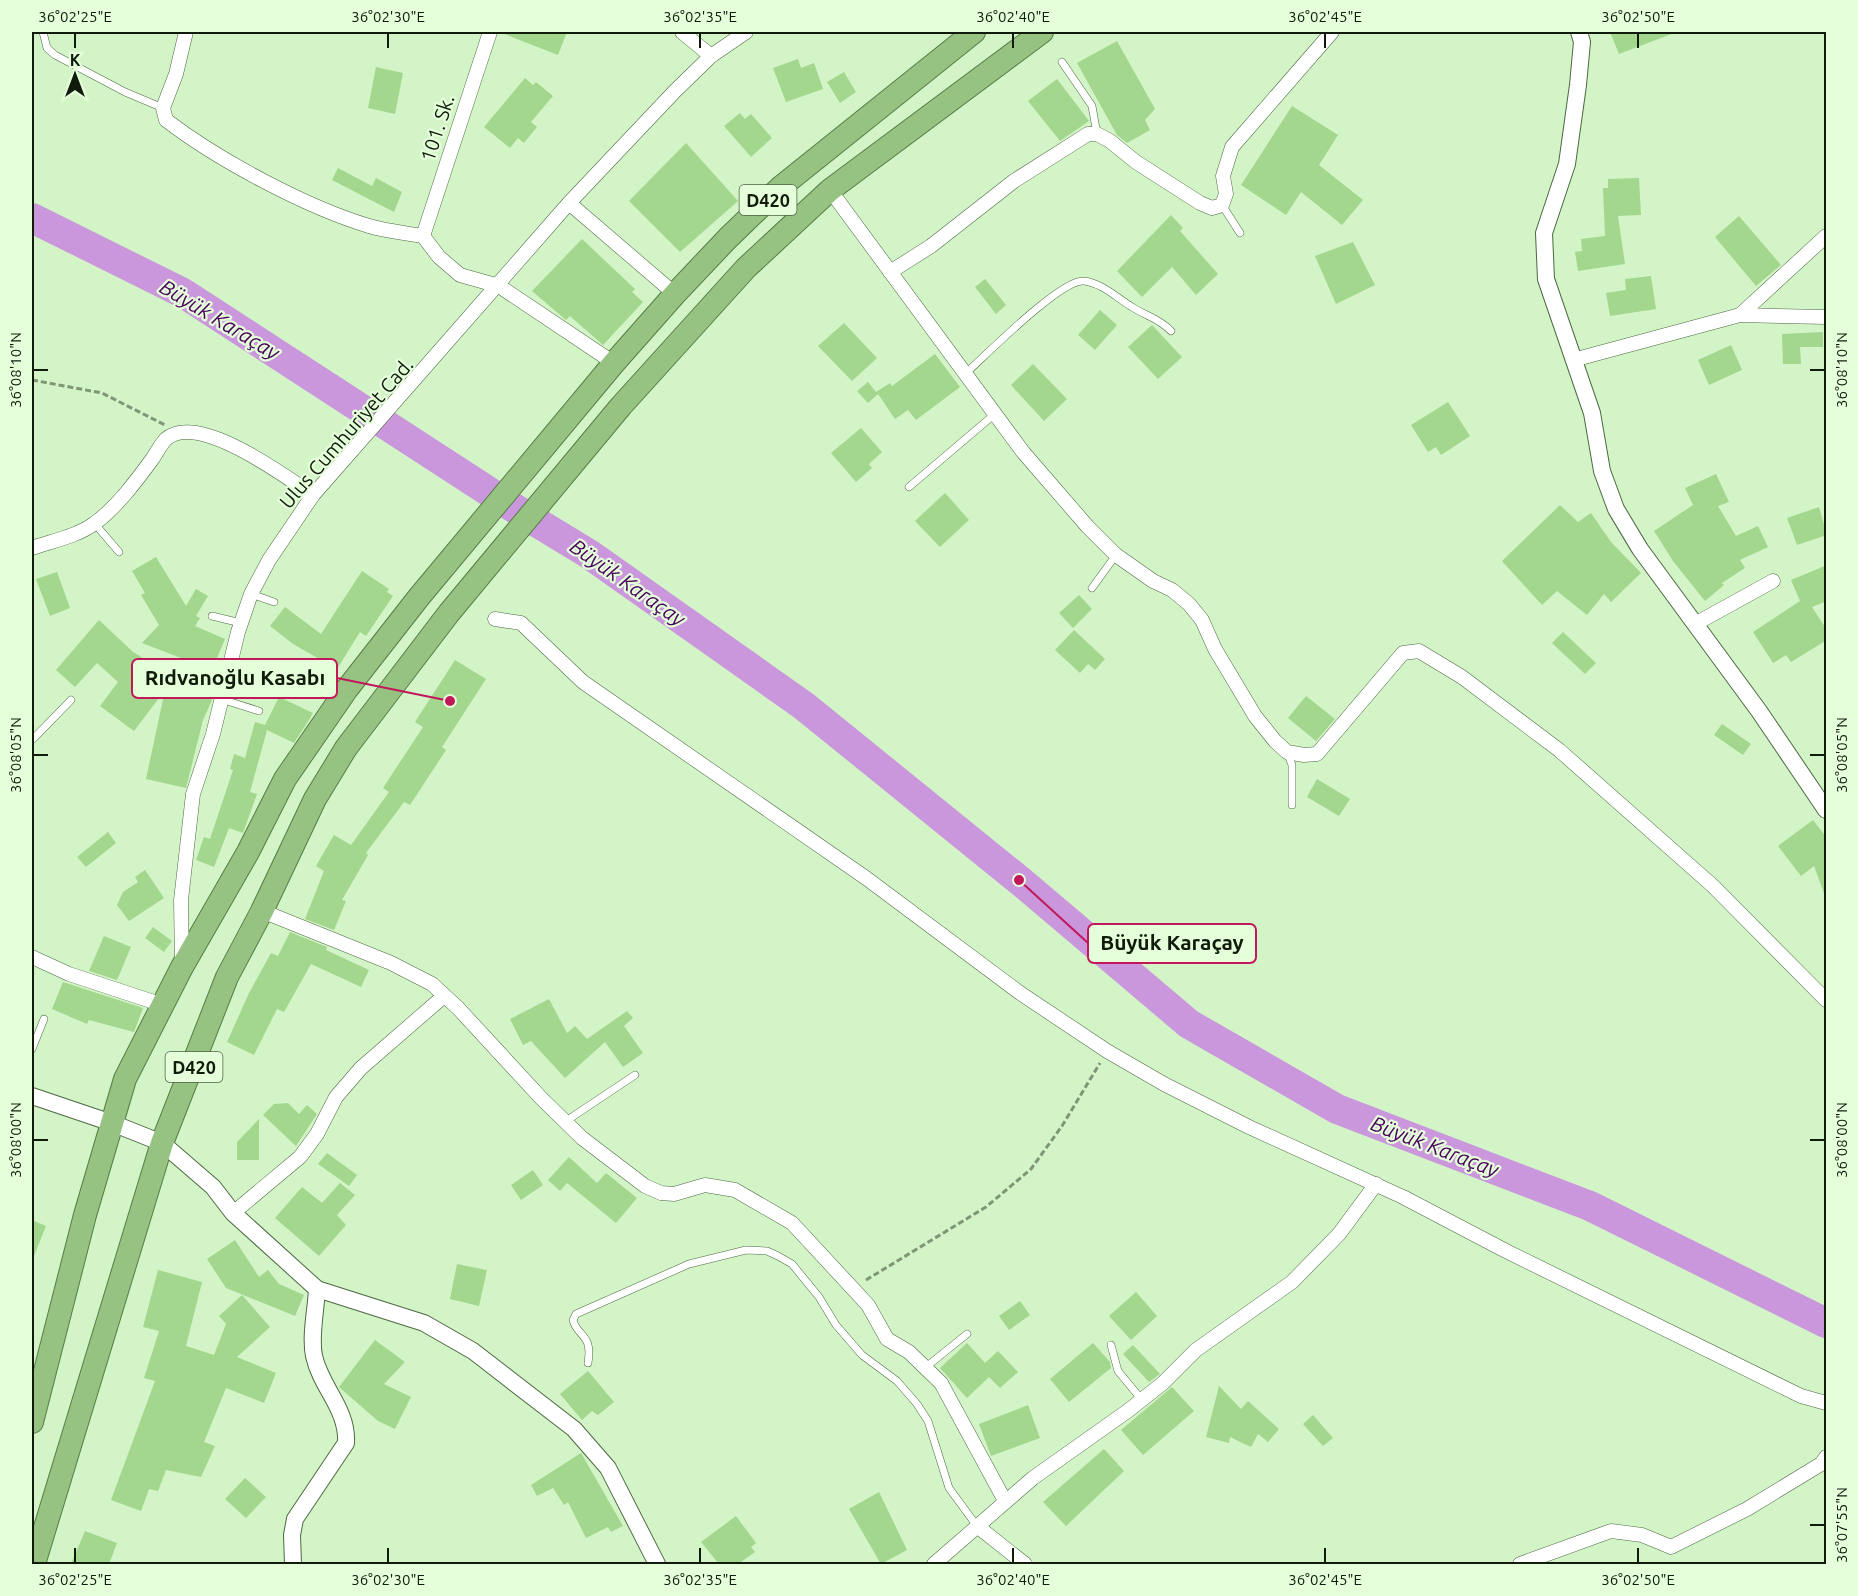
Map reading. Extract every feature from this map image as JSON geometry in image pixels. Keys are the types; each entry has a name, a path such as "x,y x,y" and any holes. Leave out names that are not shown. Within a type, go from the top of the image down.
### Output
{"highway":[{"name":"D420","path":"32,1422 125,1079 182,967 248,852 285,779 347,689 419,597 586,396 675,294 782,186 974,32"},
{"path":"830,190 1042,32"},
{"name":"D420","path":"34,1564 162,1143 227,977 262,911 315,799 346,748 449,613 621,406 746,268 830,190"}],"street":[{"path":"186,32 176,74 163,108 166,120 181,131 296,197 371,226 423,236 438,257 460,275 499,286 614,363"},
{"name":"101. Sk.","path":"423,236 490,32"},
{"path":"682,32 711,56"},
{"name":"Ulus Cumhuriyet Cad.","path":"182,967 181,900 189,813 200,767 213,734 241,623 251,594 269,560 313,495 346,461 569,203 711,56 746,32"},
{"path":"890,272 931,246 1014,181 1088,134 1097,134 1200,203 1212,208 1222,204 1226,194 1223,176 1232,147 1332,32"},
{"path":"1579,32 1582,42 1567,164 1544,232 1546,279 1592,412 1602,471 1616,509 1640,549 1827,810"},
{"path":"830,190 1023,452 1066,502 1116,555 1154,581 1172,590 1189,604 1202,620 1215,649 1255,716 1287,752 1304,755 1317,754 1403,653 1419,651 1462,677 1559,750 1713,886 1827,1000"},
{"path":"569,203 675,294"},
{"path":"1740,315 1827,236"},
{"path":"1573,360 1740,315 1827,317"},
{"path":"32,548 95,524 114,505 165,440 175,434 189,433 218,439 253,455 313,495"},
{"path":"1695,624 1773,581"},
{"path":"495,619 521,623 583,681 866,878 1020,993 1107,1051 1164,1084 1249,1127 1376,1184 1801,1396 1827,1403"},
{"path":"262,911 417,975 444,996 541,1098 600,1154 627,1174 661,1194 674,1194 705,1185 721,1186 748,1195 792,1223 853,1288 873,1313 887,1339 926,1367 948,1394 1005,1501"},
{"path":"32,957 69,974 163,1005"},
{"path":"233,1213 300,1157 317,1134 336,1097 361,1068 444,996"},
{"path":"32,1098 112,1123 162,1143 213,1187 233,1213 317,1289 424,1323 473,1351 574,1429 608,1468 657,1564"},
{"path":"934,1564 1005,1501 1142,1400 1196,1350 1292,1282 1339,1234 1376,1184"},
{"path":"293,1564 292,1535 295,1519 346,1443 347,1428 341,1411 323,1381 314,1355 317,1289"},
{"path":"1520,1564 1611,1531 1642,1535 1671,1547 1747,1509 1821,1464 1827,1457"},
{"path":"977,1526 1025,1564"}],"lane":[{"path":"43,32 47,48 55,55 125,92 163,108"},
{"path":"1062,62 1092,106 1097,134"},
{"path":"1222,204 1240,233"},
{"path":"966,373 1049,299 1074,281 1085,281 1109,292 1160,321 1171,331"},
{"path":"909,487 996,413"},
{"path":"95,524 119,552"},
{"path":"1092,588 1116,555"},
{"path":"251,594 274,602"},
{"path":"212,616 241,623"},
{"path":"221,699 260,711"},
{"path":"32,740 71,700"},
{"path":"1287,752 1292,765 1292,805"},
{"path":"32,1049 44,1019"},
{"path":"566,1121 635,1075"},
{"path":"588,1364 588,1344 584,1334 574,1326 573,1320 576,1314 689,1264 746,1250 767,1251 792,1264 819,1297 836,1325 862,1355 897,1381 917,1404 928,1421 949,1488 977,1526"},
{"path":"926,1367 967,1334"},
{"path":"1111,1345 1118,1371 1142,1400"}],"path":[{"path":"32,380 102,393 158,419 175,434"},
{"path":"853,1288 986,1206 1031,1168 1062,1126 1107,1051"}],"building":[{"path":"499,32 567,32 558,55"},
{"path":"1610,32 1674,32 1674,33 1619,54"},
{"path":"1117,41 1155,109 1145,120 1150,130 1127,143 1117,135 1077,63"},
{"path":"798,59 801,68 814,63 823,89 786,102 773,68"},
{"path":"376,67 403,73 395,114 368,108"},
{"path":"844,72 856,92 840,103 827,82"},
{"path":"525,78 533,85 536,82 553,96 531,122 537,127 524,143 518,138 510,148 484,127"},
{"path":"1057,79 1089,121 1060,141 1028,101"},
{"path":"1292,106 1338,135 1319,165 1363,200 1342,225 1301,192 1286,215 1241,185"},
{"path":"740,113 745,119 751,114 772,138 751,157 724,126"},
{"path":"686,143 738,201 680,252 629,201"},
{"path":"338,168 372,186 376,178 402,192 394,212 332,180"},
{"path":"1639,178 1641,215 1618,216 1625,264 1578,271 1575,252 1582,251 1581,239 1605,236 1603,188 1608,188 1608,179"},
{"path":"1171,215 1183,228 1180,231 1218,274 1196,295 1172,267 1142,297 1117,271"},
{"path":"1739,216 1781,265 1756,286 1715,237"},
{"path":"582,239 635,289 632,292 643,302 603,345 570,316 566,320 532,291"},
{"path":"1353,242 1375,285 1336,304 1315,256"},
{"path":"1651,276 1656,309 1610,316 1606,293 1626,290 1625,279"},
{"path":"985,279 1006,305 996,314 975,287"},
{"path":"1100,310 1117,325 1095,350 1078,335"},
{"path":"844,323 877,358 852,381 818,346"},
{"path":"1152,325 1182,357 1158,379 1128,347"},
{"path":"1823,332 1823,347 1800,347 1801,364 1783,364 1782,334"},
{"path":"1731,345 1742,370 1709,385 1698,360"},
{"path":"935,354 960,387 916,420 908,410 895,419 878,394 868,403 857,391 868,382 876,392 890,383 892,386"},
{"path":"1033,364 1067,399 1044,421 1011,385"},
{"path":"1448,402 1470,436 1441,455 1436,447 1428,452 1411,425"},
{"path":"861,428 882,452 869,464 872,468 856,482 831,453"},
{"path":"1716,474 1729,502 1718,506 1736,536 1758,526 1768,547 1740,560 1745,568 1722,583 1724,585 1705,601 1673,561 1654,531 1693,505 1685,488"},
{"path":"945,493 969,520 940,547 915,521"},
{"path":"1560,505 1578,522 1591,513 1611,542 1641,573 1611,602 1604,594 1587,615 1557,591 1542,605 1502,561"},
{"path":"1819,507 1827,535 1797,545 1787,518"},
{"path":"156,557 186,606 196,589 208,596 196,616 200,618 195,626 225,639 212,670 142,643 159,625 141,595 145,593 132,571"},
{"path":"1827,565 1827,601 1812,607 1827,630 1827,640 1791,662 1786,655 1773,663 1753,632 1800,601 1791,580"},
{"path":"362,571 389,589 387,592 393,596 366,636 360,632 337,669 293,644 270,626 285,607 321,634"},
{"path":"57,572 70,608 50,616 36,579"},
{"path":"1079,595 1092,609 1073,628 1059,613"},
{"path":"99,620 133,652 212,700 203,720 186,788 146,779 165,690 134,731 100,706 118,682 97,663 75,687 56,670"},
{"path":"1074,630 1105,659 1095,670 1088,664 1080,673 1055,650"},
{"path":"1563,632 1596,663 1585,674 1552,643"},
{"path":"455,660 486,679 442,747 446,750 410,805 404,802 366,853 368,855 342,900 346,901 334,930 305,919 324,871 316,866 334,835 351,845 389,792 383,788 423,727 415,722"},
{"path":"1306,696 1335,719 1316,741 1288,718"},
{"path":"279,697 313,713 294,743 267,730 250,792 257,794 243,833 229,828 214,867 196,860 204,837 210,839 233,770 230,769 234,754 245,758 255,722 265,725"},
{"path":"1722,724 1751,744 1743,755 1714,735"},
{"path":"1317,779 1350,799 1339,816 1307,797"},
{"path":"1813,820 1827,838 1825,896 1814,866 1801,876 1778,846"},
{"path":"108,832 116,843 86,867 77,857"},
{"path":"145,870 164,898 129,921 117,905 123,892 138,882 135,877"},
{"path":"153,927 172,941 164,952 145,938"},
{"path":"290,932 327,947 326,950 369,970 361,987 311,964 284,1012 277,1009 254,1055 227,1042 249,993 271,953 278,956"},
{"path":"104,936 131,947 117,980 89,971"},
{"path":"63,982 143,1008 134,1032 89,1020 87,1024 52,1009"},
{"path":"549,999 567,1033 575,1026 587,1039 627,1011 633,1018 624,1026 643,1053 623,1067 605,1042 565,1078 531,1041 523,1045 510,1019"},
{"path":"288,1103 299,1114 307,1105 317,1114 296,1146 263,1115 274,1104"},
{"path":"259,1119 259,1160 237,1160 237,1142"},
{"path":"327,1153 357,1175 349,1186 318,1164"},
{"path":"569,1157 597,1183 606,1173 637,1198 616,1223 567,1183 560,1191 548,1180"},
{"path":"533,1170 543,1185 521,1200 511,1185"},
{"path":"340,1183 355,1195 337,1215 346,1225 319,1256 275,1218 302,1187 322,1203"},
{"path":"32,1220 46,1226 32,1261"},
{"path":"235,1240 259,1277 268,1270 279,1284 304,1295 295,1316 226,1288 207,1259"},
{"path":"457,1264 487,1270 479,1306 450,1299"},
{"path":"158,1270 202,1282 186,1346 214,1355 226,1324 219,1316 242,1295 270,1327 237,1357 276,1373 264,1403 226,1388 204,1442 215,1446 201,1477 166,1470 158,1491 149,1489 141,1511 111,1500 155,1381 144,1378 159,1331 143,1327"},
{"path":"1136,1292 1157,1316 1131,1340 1109,1316"},
{"path":"1020,1301 1030,1315 1009,1330 999,1316"},
{"path":"375,1340 405,1362 384,1384 411,1397 395,1429 378,1421 339,1387"},
{"path":"967,1343 985,1363 998,1351 1018,1372 1000,1388 989,1377 967,1398 940,1368"},
{"path":"1093,1343 1110,1362 1111,1368 1069,1402 1050,1379"},
{"path":"1133,1345 1160,1374 1149,1382 1123,1354"},
{"path":"588,1371 614,1402 598,1415 592,1411 582,1420 560,1394"},
{"path":"1219,1386 1241,1409 1248,1401 1279,1429 1268,1442 1258,1434 1251,1447 1230,1437 1229,1443 1206,1437"},
{"path":"1172,1387 1194,1411 1143,1455 1121,1430"},
{"path":"1028,1405 1040,1438 991,1456 979,1424"},
{"path":"1313,1415 1333,1438 1323,1446 1303,1424"},
{"path":"1104,1449 1124,1471 1066,1526 1043,1502"},
{"path":"581,1453 623,1526 611,1532 608,1527 586,1538 568,1502 564,1505 553,1488 537,1496 531,1485"},
{"path":"245,1478 266,1497 246,1518 225,1499"},
{"path":"879,1492 907,1550 881,1564 849,1509"},
{"path":"736,1516 756,1543 751,1547 755,1552 738,1564 719,1564 701,1542"},
{"path":"85,1531 117,1543 109,1564 71,1564"}],"waterway":[{"name":"Büyük Karaçay","path":"32,218 183,293 528,517 589,554 804,706 1019,880 1189,1024 1337,1109 1590,1206 1826,1323"}],"place":[{"name":"Rıdvanoğlu Kasabı","path":"450,701"},
{"name":"Büyük Karaçay","path":"1019,880"}]}
